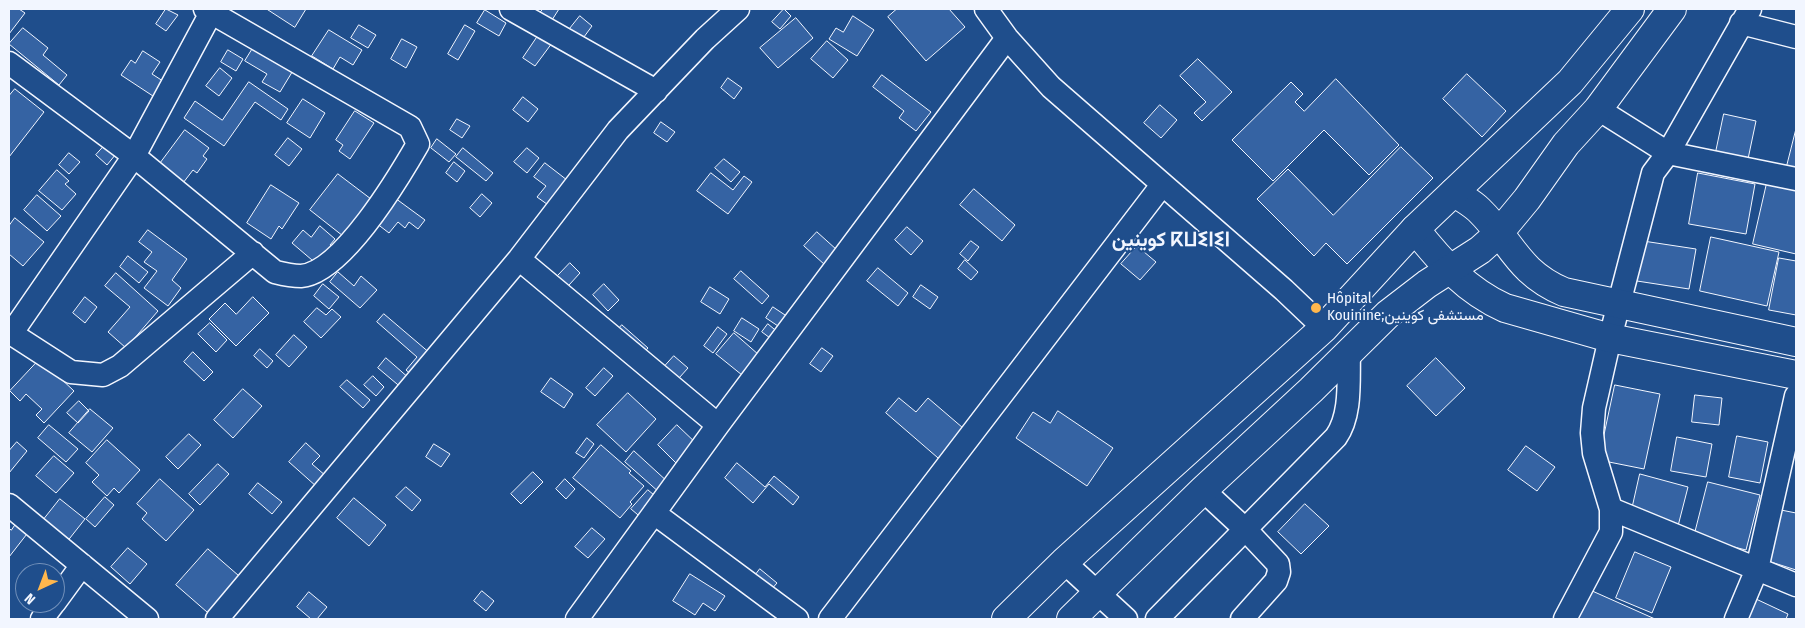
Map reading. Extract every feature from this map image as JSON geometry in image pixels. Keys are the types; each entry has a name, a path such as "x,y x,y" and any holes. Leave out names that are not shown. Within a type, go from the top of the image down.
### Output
{"main road":[{"path":"1006,619 1064,562 1324,328 1415,230 1570,82 1630,9"},
{"path":"1071,619 1388,314 1427,284 1480,250 1498,234 1527,200 1566,144 1598,109 1672,9"},
{"path":"1454,192 1478,209 1520,262 1551,286 1564,292 1796,342"},
{"path":"1415,230 1438,258 1472,290 1489,301 1505,308 1610,338 1796,375"}],"street":[{"path":"511,9 656,91"},
{"path":"217,619 518,259 618,130 705,39 738,9"},
{"path":"986,9 1007,38 1052,87 1284,290 1324,328"},
{"path":"9,63 134,156 275,272 287,275 302,276 328,265 345,250 398,180 418,144 410,127 210,10 134,156 10,333 71,372 103,375 120,366 252,254"},
{"path":"1565,619 1607,541 1612,523 1611,509 1594,453 1592,433 1594,408 1610,338 1653,173 1668,153 1745,16 1796,37"},
{"path":"577,619 718,425 1007,38"},
{"path":"1598,109 1668,153 1796,179"},
{"path":"830,619 1162,185"},
{"path":"518,259 718,425"},
{"path":"1157,619 1336,437 1342,428 1346,413 1349,352"},
{"path":"1736,619 1757,568 1796,396"},
{"path":"1203,490 1246,530 1278,564 1279,572 1276,581 1242,619"},
{"path":"9,505 147,619"},
{"path":"1611,509 1757,568 1796,586"},
{"path":"654,513 797,619"},
{"path":"1064,562 1126,619"},
{"path":"65,589 82,565"}],"building":[{"path":"9,9 19,9 25,13 9,34"},
{"path":"166,9 178,15 166,31 156,24"},
{"path":"267,9 306,9 295,27"},
{"path":"543,9 559,9 552,20 540,13"},
{"path":"784,9 791,16 780,29 772,22"},
{"path":"897,9 949,9 965,27 926,61 888,17"},
{"path":"485,10 506,23 499,36 477,23"},
{"path":"580,16 592,26 581,41 568,31"},
{"path":"853,16 874,30 857,56 829,39 836,28 843,32"},
{"path":"796,18 813,38 778,68 760,48"},
{"path":"359,25 376,35 368,48 351,38"},
{"path":"465,25 475,31 458,60 448,54"},
{"path":"23,28 48,48 43,55 67,75 59,85 9,44"},
{"path":"329,30 362,50 353,65 340,57 333,69 312,56"},
{"path":"542,30 555,39 535,66 523,58"},
{"path":"402,39 417,47 406,68 391,59"},
{"path":"258,40 297,64 280,92 262,82 267,74 245,61"},
{"path":"827,41 848,60 833,78 811,59"},
{"path":"228,50 243,59 236,71 221,62"},
{"path":"143,51 160,62 152,74 166,83 156,98 121,75 131,60 135,63"},
{"path":"1198,59 1232,92 1202,121 1194,113 1206,102 1180,76"},
{"path":"220,68 232,78 219,96 206,86"},
{"path":"1467,74 1506,111 1482,137 1443,99"},
{"path":"882,75 931,112 916,131 899,118 904,111 873,87"},
{"path":"728,78 742,88 734,99 721,88"},
{"path":"1336,79 1399,145 1369,175 1324,130 1273,181 1232,140 1291,82 1303,94 1295,102 1304,111"},
{"path":"249,82 288,109 281,120 255,102 224,146 184,118 195,101 222,120"},
{"path":"15,89 44,112 9,157 9,96"},
{"path":"523,97 538,109 528,122 513,110"},
{"path":"303,99 325,113 310,138 287,123"},
{"path":"1160,105 1177,120 1161,138 1144,123"},
{"path":"355,111 374,123 350,159 339,151 343,145 336,140"},
{"path":"1724,114 1756,121 1748,159 1716,152"},
{"path":"457,119 470,126 462,138 450,130"},
{"path":"661,122 675,132 667,142 654,133"},
{"path":"1796,129 1796,168 1787,166"},
{"path":"185,130 209,148 203,156 207,159 197,173 193,170 183,183 159,165"},
{"path":"114,135 124,144 107,165 96,155"},
{"path":"288,138 302,149 289,166 275,155"},
{"path":"437,139 456,154 449,162 431,148"},
{"path":"1401,147 1433,178 1347,264 1326,243 1314,256 1257,199 1288,169 1333,215"},
{"path":"463,148 493,173 486,181 456,157"},
{"path":"527,148 539,158 527,173 514,162"},
{"path":"69,153 80,162 69,174 59,165"},
{"path":"724,159 740,172 731,182 715,168"},
{"path":"454,162 465,171 457,182 446,173"},
{"path":"545,163 576,187 558,212 537,197 546,186 534,177"},
{"path":"57,170 69,181 65,184 76,194 62,210 39,191"},
{"path":"711,173 733,190 744,176 752,182 728,214 697,191"},
{"path":"1698,173 1755,184 1746,234 1689,224"},
{"path":"338,174 371,199 343,236 310,210"},
{"path":"1767,183 1796,190 1796,254 1753,244"},
{"path":"271,185 299,203 282,229 279,226 271,239 247,223"},
{"path":"974,189 1015,225 1002,241 960,205"},
{"path":"482,194 492,203 480,217 470,208"},
{"path":"37,195 61,216 47,231 24,210"},
{"path":"395,198 425,220 418,229 409,222 405,228 398,222 389,233 376,223"},
{"path":"15,218 44,242 23,266 9,254 9,226"},
{"path":"320,226 335,239 330,245 334,249 319,266 292,243 303,230 311,237"},
{"path":"907,227 923,241 911,255 895,240"},
{"path":"148,230 187,259 172,280 181,288 168,306 144,288 157,271 144,262 152,252 139,242"},
{"path":"817,232 837,250 825,265 804,246"},
{"path":"1711,237 1779,252 1767,306 1700,291"},
{"path":"971,241 979,247 968,261 960,254"},
{"path":"1643,241 1696,249 1689,289 1637,281"},
{"path":"1137,246 1156,262 1140,280 1121,264"},
{"path":"128,256 148,272 139,283 120,267"},
{"path":"1779,258 1796,261 1796,315 1769,310"},
{"path":"965,260 978,272 971,280 958,269"},
{"path":"570,263 580,273 559,296 549,285"},
{"path":"878,268 908,293 898,306 867,281"},
{"path":"741,271 769,296 762,304 734,279"},
{"path":"338,272 354,286 361,276 377,290 360,308 330,282"},
{"path":"116,273 158,311 126,348 108,332 130,307 105,286"},
{"path":"323,284 339,297 329,309 314,296"},
{"path":"604,284 619,300 608,311 593,295"},
{"path":"921,285 938,297 930,309 913,297"},
{"path":"710,287 729,299 720,314 701,302"},
{"path":"85,297 97,307 85,323 73,313"},
{"path":"253,297 269,313 236,346 209,319 225,303 236,314"},
{"path":"773,307 788,317 781,328 766,318"},
{"path":"317,308 326,315 332,309 341,317 321,338 304,322"},
{"path":"384,314 438,360 420,382 406,370 417,357 377,322"},
{"path":"742,318 759,329 751,342 734,331"},
{"path":"210,323 227,340 216,352 198,334"},
{"path":"768,324 780,334 774,341 762,332"},
{"path":"622,325 648,348 635,362 610,339"},
{"path":"718,327 727,334 713,353 704,346"},
{"path":"734,333 759,355 742,375 716,354"},
{"path":"294,335 307,347 289,367 276,355"},
{"path":"822,348 833,356 821,372 810,364"},
{"path":"260,349 273,361 267,368 254,356"},
{"path":"193,352 213,372 204,381 184,362"},
{"path":"674,356 688,368 679,378 665,366"},
{"path":"386,358 418,386 410,395 378,368"},
{"path":"1436,358 1465,388 1436,416 1407,386"},
{"path":"40,359 74,391 44,423 36,415 42,409 26,394 20,401 10,391"},
{"path":"604,368 613,376 595,396 586,388"},
{"path":"373,376 384,387 376,396 364,385"},
{"path":"551,378 573,394 564,408 541,392"},
{"path":"347,380 370,400 363,408 340,387"},
{"path":"1615,385 1660,394 1644,469 1599,460"},
{"path":"243,389 262,406 233,438 214,420"},
{"path":"628,393 656,419 626,452 597,425"},
{"path":"1695,395 1722,398 1719,425 1692,422"},
{"path":"899,398 916,412 928,398 970,434 945,464 886,413"},
{"path":"79,401 89,411 78,423 67,413"},
{"path":"90,409 113,428 92,452 69,433"},
{"path":"1058,411 1113,448 1087,486 1016,438 1033,412 1050,423"},
{"path":"49,425 78,449 66,462 38,438"},
{"path":"677,425 699,446 679,466 658,445"},
{"path":"189,434 201,445 178,469 166,457"},
{"path":"1737,436 1768,442 1760,483 1729,477"},
{"path":"1677,437 1712,444 1706,477 1671,471"},
{"path":"587,438 594,444 584,458 576,453"},
{"path":"107,440 140,470 119,493 114,488 107,496 92,482 99,475 86,463"},
{"path":"17,442 27,451 9,473 9,451"},
{"path":"306,443 320,456 312,464 326,476 317,487 289,462"},
{"path":"434,444 450,454 441,467 426,457"},
{"path":"601,445 631,471 629,473 644,486 630,502 632,504 620,518 573,478"},
{"path":"1526,446 1555,467 1537,491 1508,470"},
{"path":"634,451 669,483 660,493 625,462"},
{"path":"54,456 74,473 56,493 36,476"},
{"path":"737,463 765,487 774,476 799,497 793,505 769,484 753,503 725,478"},
{"path":"218,464 229,474 200,505 189,494"},
{"path":"533,472 543,482 521,504 511,494"},
{"path":"1640,474 1688,487 1678,526 1631,514"},
{"path":"160,479 194,510 166,541 142,519 147,513 137,504"},
{"path":"565,479 575,489 566,499 556,489"},
{"path":"1708,482 1760,495 1746,550 1694,537"},
{"path":"258,483 282,502 272,514 249,494"},
{"path":"406,487 421,500 412,511 396,497"},
{"path":"648,490 660,500 644,520 631,509"},
{"path":"105,497 114,505 95,527 86,519"},
{"path":"354,498 386,525 369,546 337,518"},
{"path":"60,499 85,519 66,543 41,523"},
{"path":"1305,504 1329,526 1301,554 1278,532"},
{"path":"1781,510 1796,513 1796,570 1768,561"},
{"path":"18,521 30,530 9,557 9,528 11,530"},
{"path":"592,528 605,539 588,558 575,547"},
{"path":"128,548 147,564 130,584 111,567"},
{"path":"208,549 254,589 215,619 176,585"},
{"path":"1635,552 1671,567 1652,613 1616,598"},
{"path":"760,569 777,583 770,591 754,577"},
{"path":"690,574 725,596 715,611 703,603 695,615 673,601"},
{"path":"1590,590 1655,619 1577,619"},
{"path":"482,591 494,601 486,611 474,601"},
{"path":"309,592 327,607 317,619 311,619 297,607"},
{"path":"1756,599 1788,614 1786,619 1748,619"}],"place":[{"name":"Hôpital Kouinine;مستشفى كوينين","path":"1316,308"}],"district":[{"name":"كوينين ⴽⵡⵉⵏⵉⵏ","path":"1171,240"}]}
